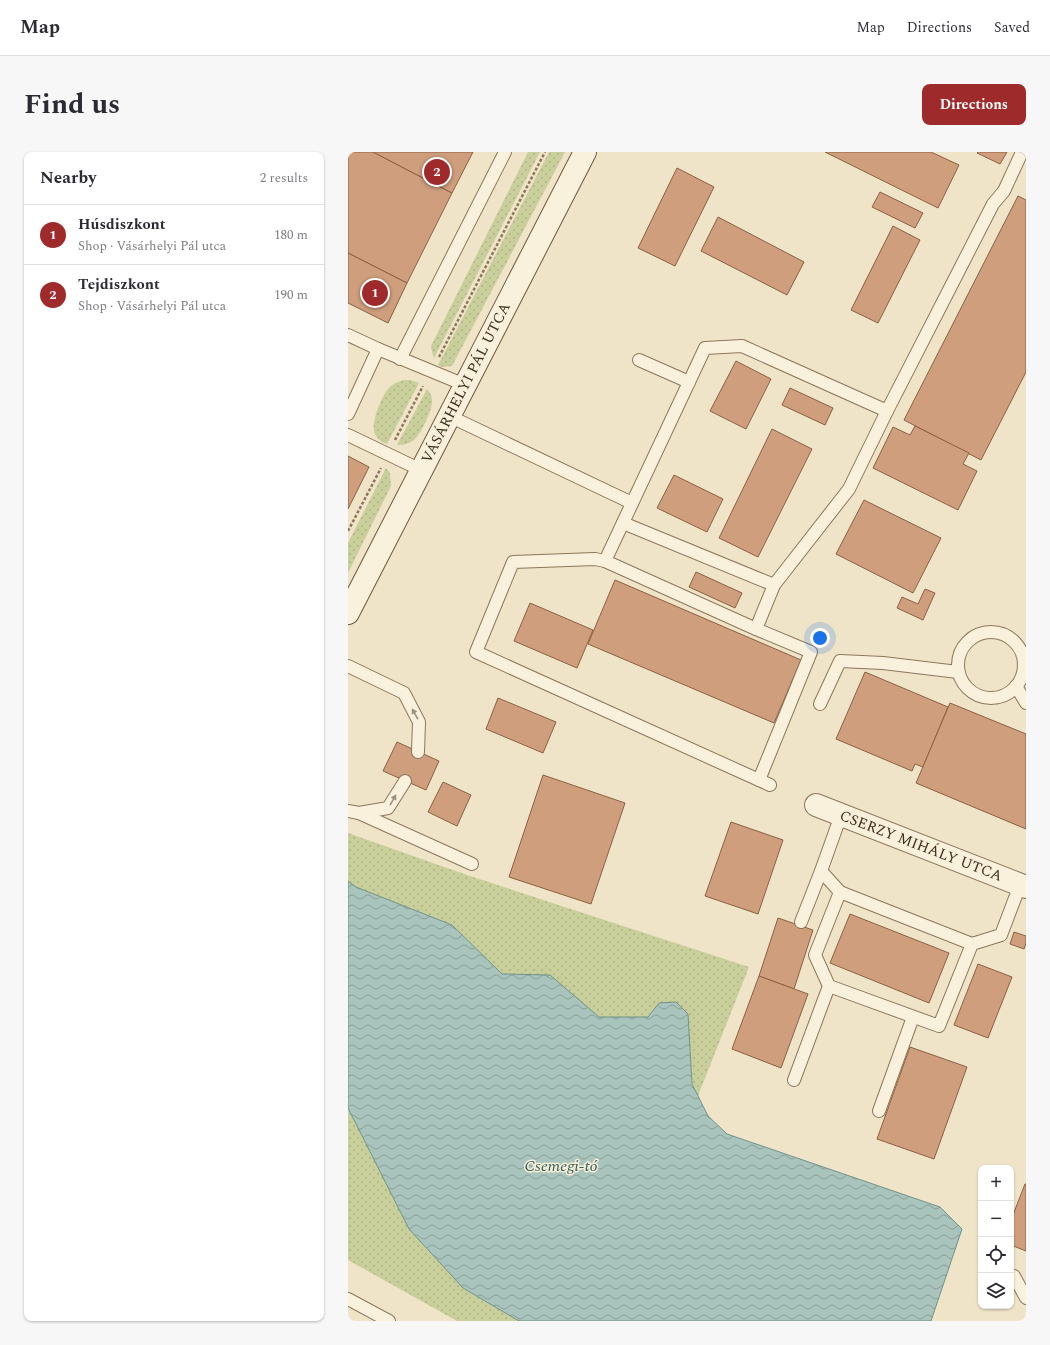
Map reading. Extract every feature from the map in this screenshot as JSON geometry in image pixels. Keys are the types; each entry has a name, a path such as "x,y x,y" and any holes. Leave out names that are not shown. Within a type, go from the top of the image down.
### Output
{"main road":[{"name":"VÁSÁRHELYI PÁL UTCA","path":"348,613 585,152"},
{"name":"CSERZY MIHÁLY UTCA","path":"816,805 1023,886"}],"lane":[{"path":"400,359 505,152"},
{"path":"756,629 774,585 849,489 887,411 993,204 1004,191 1022,152"},
{"path":"348,334 400,359 465,385"},
{"path":"605,561 705,348 742,346 887,411"},
{"path":"348,414 378,349"},
{"path":"638,360 688,382"},
{"path":"449,416 632,503"},
{"path":"348,435 421,470"},
{"path":"623,523 774,585"},
{"path":"758,780 811,652 605,561 595,559 513,562 476,652 758,780 770,785"},
{"path":"993,631 1005,634 1024,650 1022,676 1016,686 1007,694 995,698 983,697 972,692 963,683 958,672 958,660 962,648 970,638 980,633 993,631"},
{"path":"820,704 840,661 958,672"},
{"path":"348,666 404,693 419,722 418,752"},
{"path":"1016,686 1026,703"},
{"path":"354,812 388,808 405,781"},
{"path":"354,812 472,864"},
{"path":"802,922 842,815"},
{"path":"821,871 840,892 972,944 1001,935 1023,886"},
{"path":"794,1080 828,986 815,955 840,892"},
{"path":"828,986 939,1026 972,944"},
{"path":"878,1111 913,1017"},
{"path":"1014,1276 1026,1298"},
{"path":"348,1299 389,1321"}],"path":[{"path":"348,531 545,152"}],"green space":[{"path":"528,152 540,152 434,358 431,346"},
{"path":"549,152 565,152 452,366 442,367 438,365"},
{"path":"404,380 419,383 387,444 379,439 374,431 376,414 387,390 393,384"},
{"path":"427,389 432,397 432,404 429,415 423,427 414,440 406,444 397,445"},
{"path":"386,468 390,473 391,486 348,573 348,543"},
{"path":"348,833 467,875 749,967 698,1096 692,1084 688,1015 659,1003 648,1017 599,1017 550,975 502,974 452,925 356,887 348,881"},
{"path":"348,1108 409,1229 463,1288 519,1321 457,1321 348,1260"}],"water":[{"name":"Csemegi-tó","path":"348,881 356,887 452,925 502,974 550,975 599,1017 648,1017 659,1003 676,1002 688,1014 692,1084 708,1116 727,1134 940,1207 962,1229 931,1321 519,1321 463,1288 409,1229 348,1108"}],"building":[{"path":"348,152 373,152 452,193 407,283 348,253"},
{"path":"373,152 473,152 452,193"},
{"path":"825,152 931,152 959,165 938,208"},
{"path":"1007,152 1000,164 977,153"},
{"path":"677,168 714,187 675,266 638,248"},
{"path":"880,192 923,213 915,228 872,207"},
{"path":"1018,196 1026,200 1026,372 981,460 904,420"},
{"path":"718,217 804,262 787,295 701,251"},
{"path":"893,226 920,240 878,323 851,310"},
{"path":"348,253 407,283 388,323 348,303"},
{"path":"736,361 771,379 746,429 710,411"},
{"path":"790,388 833,408 825,425 782,405"},
{"path":"915,426 969,453 963,464 977,471 958,510 873,468 893,427 910,435"},
{"path":"772,429 812,449 758,557 719,538"},
{"path":"348,456 369,467 348,509"},
{"path":"674,475 723,499 707,532 657,508"},
{"path":"864,500 941,538 913,593 836,554"},
{"path":"696,572 742,593 735,608 689,587"},
{"path":"615,580 801,660 774,723 588,644"},
{"path":"925,589 935,593 923,620 897,608 902,597 918,604"},
{"path":"530,603 593,630 577,668 514,641"},
{"path":"865,672 948,707 923,767 915,764 912,771 836,739"},
{"path":"498,698 556,722 543,753 486,729"},
{"path":"950,703 1026,734 1026,829 916,783"},
{"path":"397,742 439,761 426,790 383,771"},
{"path":"543,775 625,803 591,904 509,877"},
{"path":"443,782 471,795 457,826 428,812"},
{"path":"731,822 783,840 758,914 705,896"},
{"path":"850,914 949,953 929,1003 830,963"},
{"path":"778,918 813,930 794,989 759,976"},
{"path":"1014,932 1026,936 1024,949 1010,944"},
{"path":"978,964 1012,977 988,1038 954,1025"},
{"path":"759,976 808,994 781,1068 732,1049"},
{"path":"910,1047 967,1067 934,1159 877,1139"},
{"path":"1026,1184 1026,1251 1014,1246 1014,1212"}],"place":[{"name":"Tejdiszkont","path":"437,172"},
{"name":"Húsdiszkont","path":"375,293"}]}
